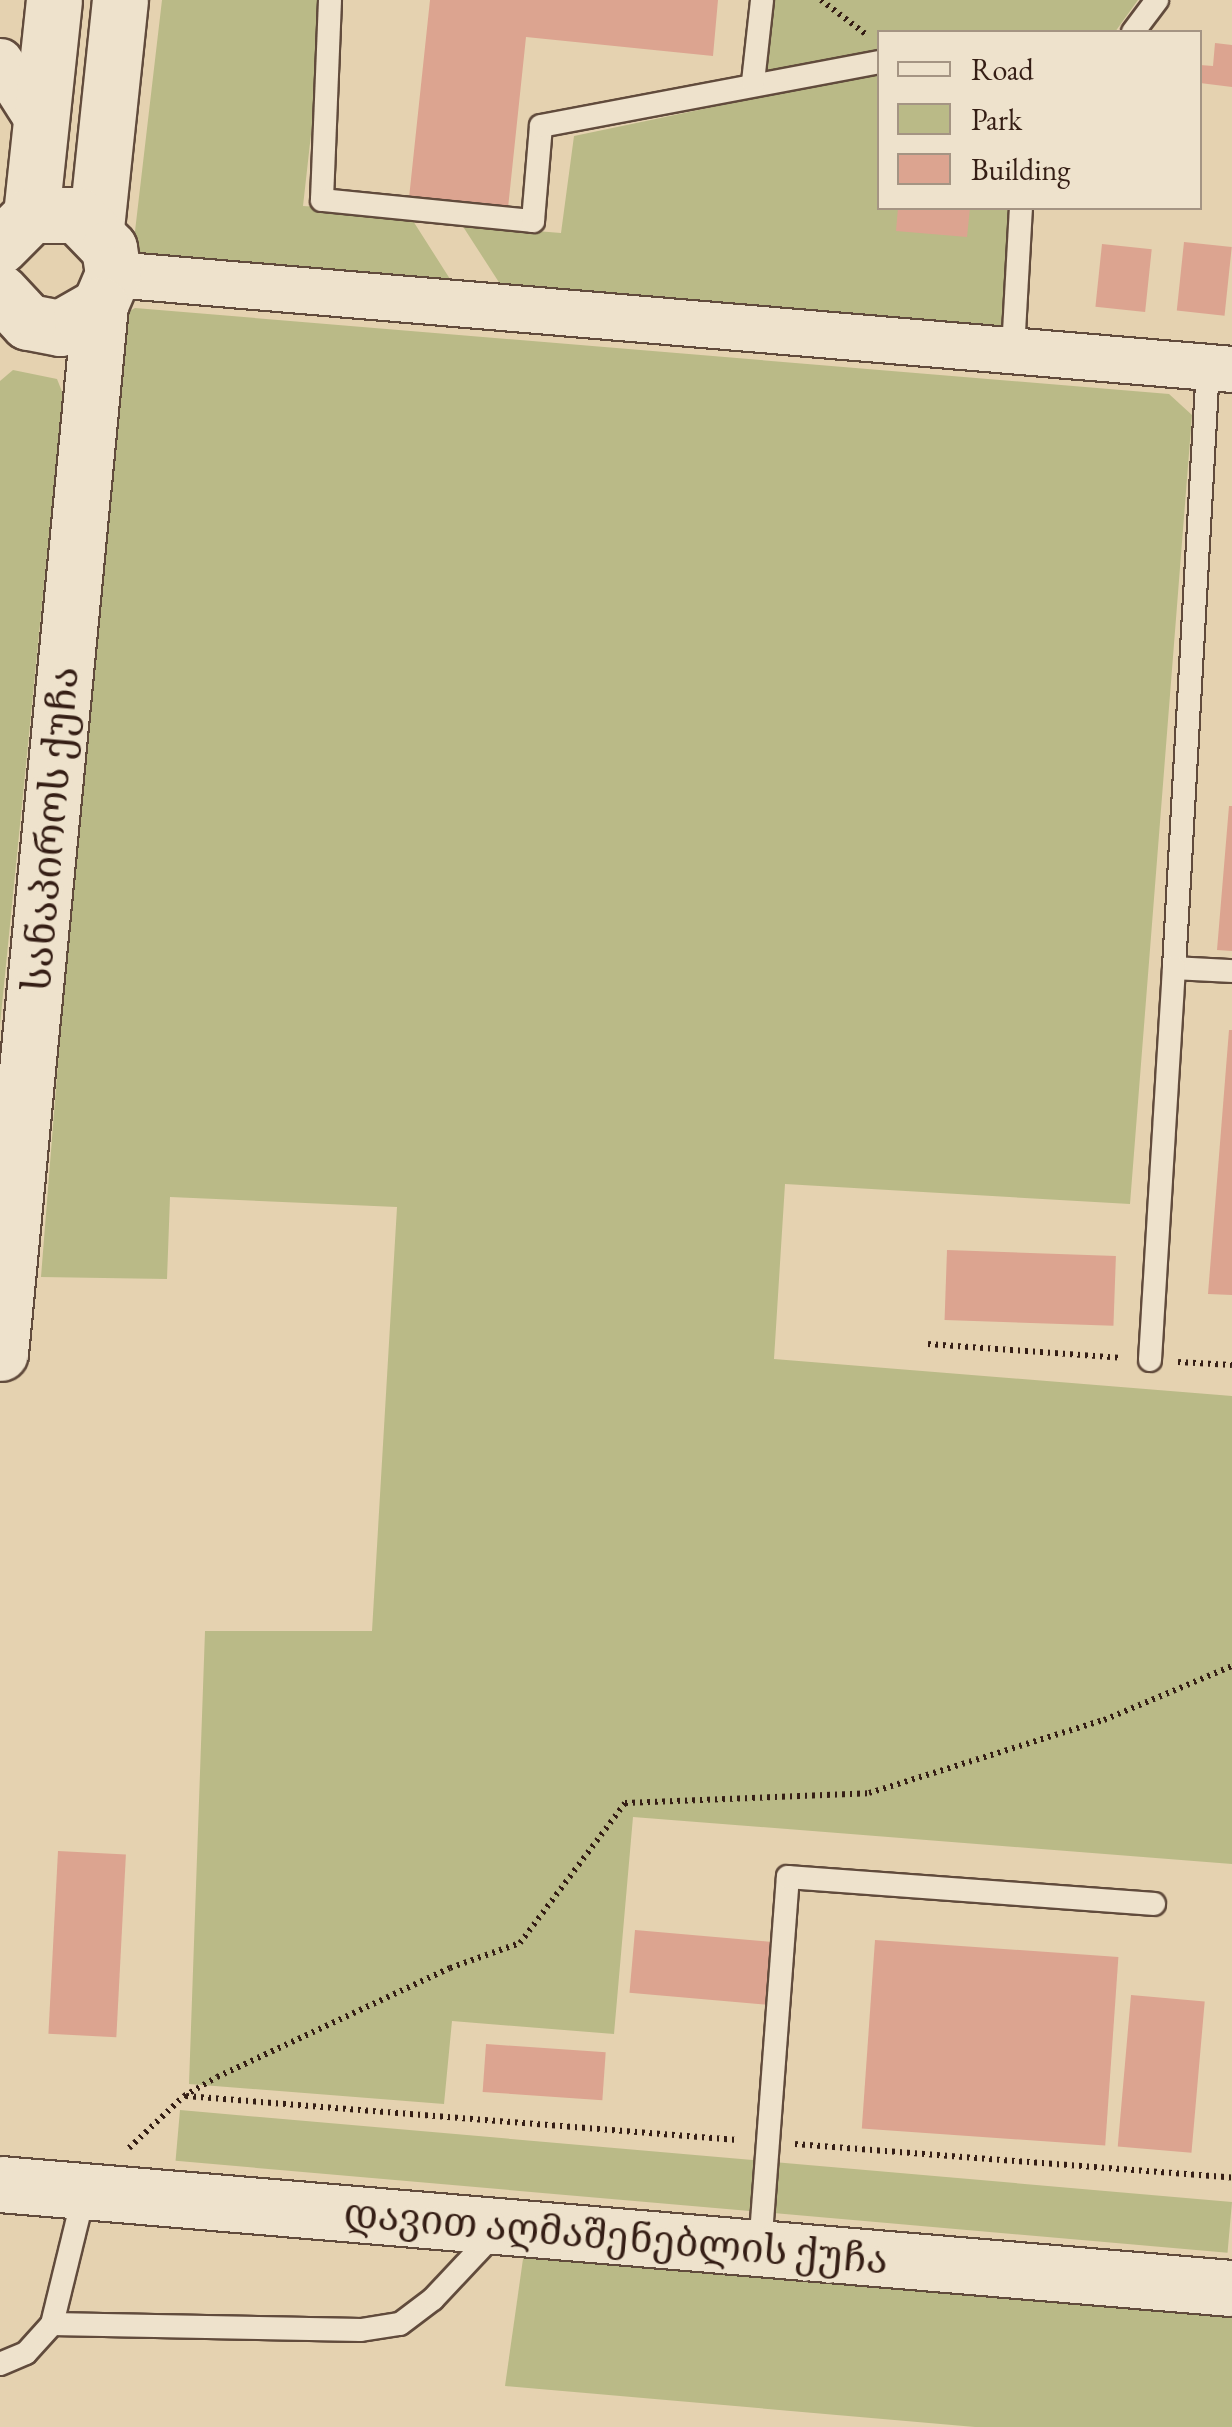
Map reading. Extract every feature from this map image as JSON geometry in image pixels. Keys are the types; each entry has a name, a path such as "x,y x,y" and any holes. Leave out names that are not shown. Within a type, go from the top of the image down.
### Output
{"main road":[{"path":"2,302 44,327 75,324 103,269 77,215 16,230 41,125 54,0"},
{"name":"სანაპიროს ქუჩა","path":"0,1353 103,269 120,0"},
{"path":"0,2143 17,2160 85,2190"},
{"name":"დავით აღმაშენებლის ქუჩა","path":"0,2184 1232,2288"}],"street":[{"path":"0,61 41,125"},
{"path":"103,269 1220,368"}],"lane":[{"path":"330,0 322,200 532,222 541,126 754,82 877,62"},
{"path":"754,82 762,0"},
{"path":"1135,30 1157,0"},
{"path":"1013,350 1021,210"},
{"path":"1150,1360 1174,968 1220,368"},
{"path":"1174,968 1232,971"},
{"path":"760,2248 788,1877 1154,1904"},
{"path":"0,2364 26,2353 52,2324 85,2190"},
{"path":"52,2324 361,2330 400,2324 433,2299 500,2227"}],"path":[{"path":"821,0 877,43"},
{"path":"928,1344 1232,1365"},
{"path":"85,2190 184,2096 450,1968 520,1942 626,1803 868,1793 1104,1720 1232,1666"},
{"path":"184,2096 1232,2178"}],"green space":[{"path":"162,0 326,0 303,206 408,213 457,290 132,257"},
{"path":"775,0 1138,0 1116,30 877,30 877,210 1009,210 1002,332 502,287 462,225 561,233 574,136 761,97"},
{"path":"135,308 1169,394 1192,415 1130,1204 785,1184 774,1359 1232,1396 1232,1864 633,1817 614,2034 452,2021 444,2104 189,2084 205,1631 372,1631 397,1207 170,1197 167,1279 41,1277 117,318"},
{"path":"13,370 57,379 63,394 0,1025 0,381"},
{"path":"180,2110 1232,2202 1228,2253 176,2161"},
{"path":"524,2252 1232,2309 1232,2427 975,2427 505,2386"}],"building":[{"path":"430,0 718,0 713,56 526,37 508,208 409,198"},
{"path":"1215,43 1232,45 1232,87 1202,83 1202,65 1213,66"},
{"path":"898,210 970,210 967,237 896,231"},
{"path":"1184,242 1232,247 1225,316 1177,311"},
{"path":"1102,244 1152,249 1145,312 1095,307"},
{"path":"1232,806 1232,951 1217,950"},
{"path":"1232,1030 1232,1295 1208,1294"},
{"path":"947,1250 1116,1256 1113,1326 945,1320"},
{"path":"58,1851 126,1855 116,2037 48,2034"},
{"path":"635,1930 774,1942 769,2005 630,1993"},
{"path":"875,1940 1118,1957 1105,2146 862,2129"},
{"path":"1131,1995 1205,2001 1191,2153 1118,2146"},
{"path":"486,2044 606,2052 602,2100 483,2092"}]}
